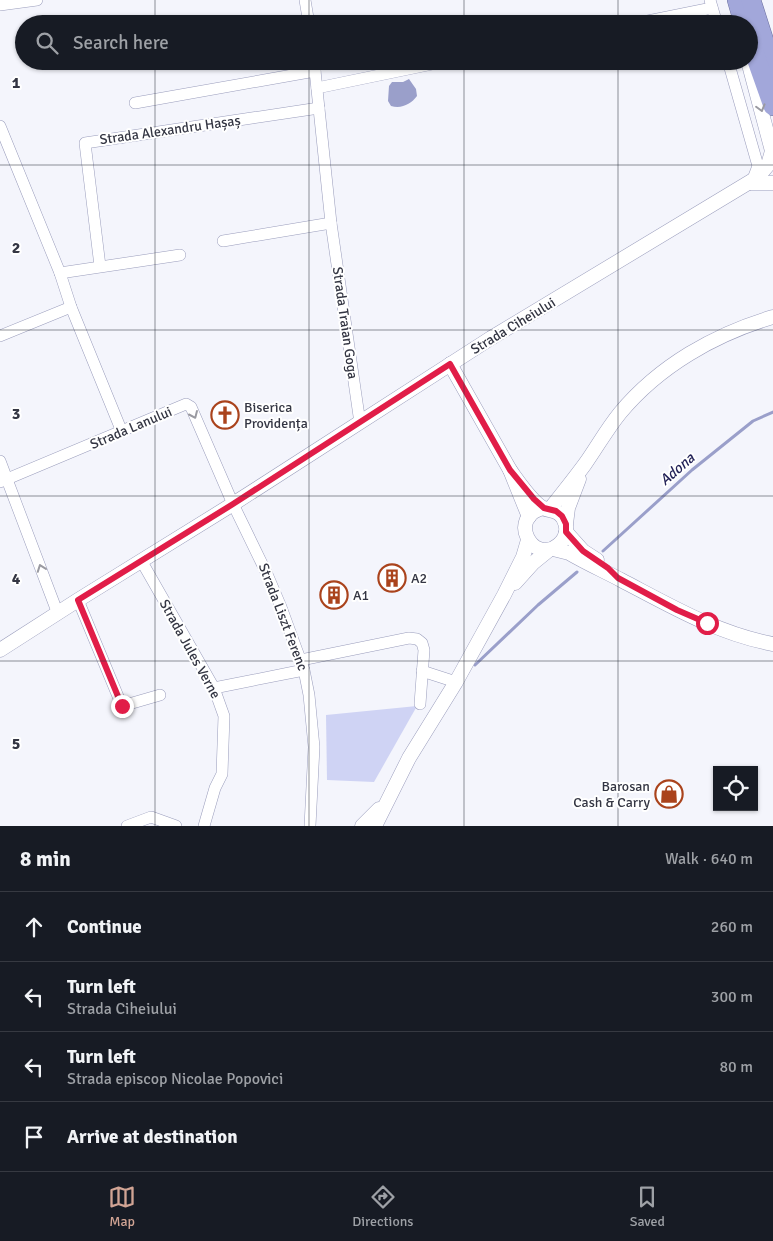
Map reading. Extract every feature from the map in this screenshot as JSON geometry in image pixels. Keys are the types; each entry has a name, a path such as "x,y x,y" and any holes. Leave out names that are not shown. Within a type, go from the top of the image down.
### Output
{"highway":[{"path":"758,37 773,70"},
{"path":"758,64 773,106"}],"street":[{"path":"0,5 37,0"},
{"path":"305,0 307,15"},
{"path":"668,15 711,4"},
{"path":"758,17 765,21 773,42"},
{"name":"Strada Traian Goga","path":"135,103 295,70"},
{"name":"Strada Traian Goga","path":"315,70 331,223 360,423"},
{"path":"317,88 404,70"},
{"path":"731,70 758,166 756,174 750,183"},
{"name":"Strada Ciheiului","path":"0,650 142,562 491,338 750,183 765,170 772,151 750,70"},
{"name":"Strada Alexandru Hașaș","path":"100,266 84,143 319,108"},
{"path":"0,126 60,273 70,306 122,432"},
{"path":"750,183 773,184"},
{"path":"223,241 331,223"},
{"path":"60,273 180,255"},
{"path":"0,336 70,306"},
{"path":"528,517 533,513 547,509 585,465 620,414 644,388 666,369 718,338 770,318"},
{"path":"375,826 409,758 456,682 504,595 523,557 528,540 525,529 528,517 510,470 450,364"},
{"name":"Strada Lanului","path":"4,480 186,404 191,407 233,504"},
{"path":"0,461 4,480 58,614"},
{"path":"504,595 533,562 560,544 566,528 568,508 585,465"},
{"path":"510,470 534,499 547,509 562,516 566,528 583,551 608,568 618,578"},
{"name":"Strada Liszt Ferenc","path":"233,504 267,574 303,665 310,704 314,747 310,826"},
{"path":"528,540 537,548 551,549 569,554 677,610 707,623 773,644"},
{"name":"Strada Jules Verne","path":"142,562 214,688 224,716 222,774 215,788 204,826"},
{"path":"78,600 122,706 160,695"},
{"path":"214,688 409,638 417,639 422,643 424,650 420,704"},
{"path":"422,671 456,682"},
{"path":"362,826 386,801"},
{"path":"127,826 151,817 176,826"}],"shaded area":[{"path":"409,79 416,89 417,96 406,105 399,107 391,106 388,101 389,86 392,82 403,82"},
{"path":"417,706 374,782 327,780 326,715"}],"waterway":[{"name":"Adona","path":"603,551 692,470 753,421 773,412"},
{"name":"Adona","path":"475,665 538,605 577,572"}],"place":[{"name":"Biserica Providența","path":"225,415"},
{"name":"A2","path":"392,578"},
{"name":"A1","path":"334,595"},
{"name":"Barosan Cash & Carry","path":"669,794"}],"route":[{"path":"122,706 78,600 142,562 450,364 510,470 544,508 556,511 562,516 566,524 566,532 583,551 608,568 618,578 677,610 707,623"}]}
